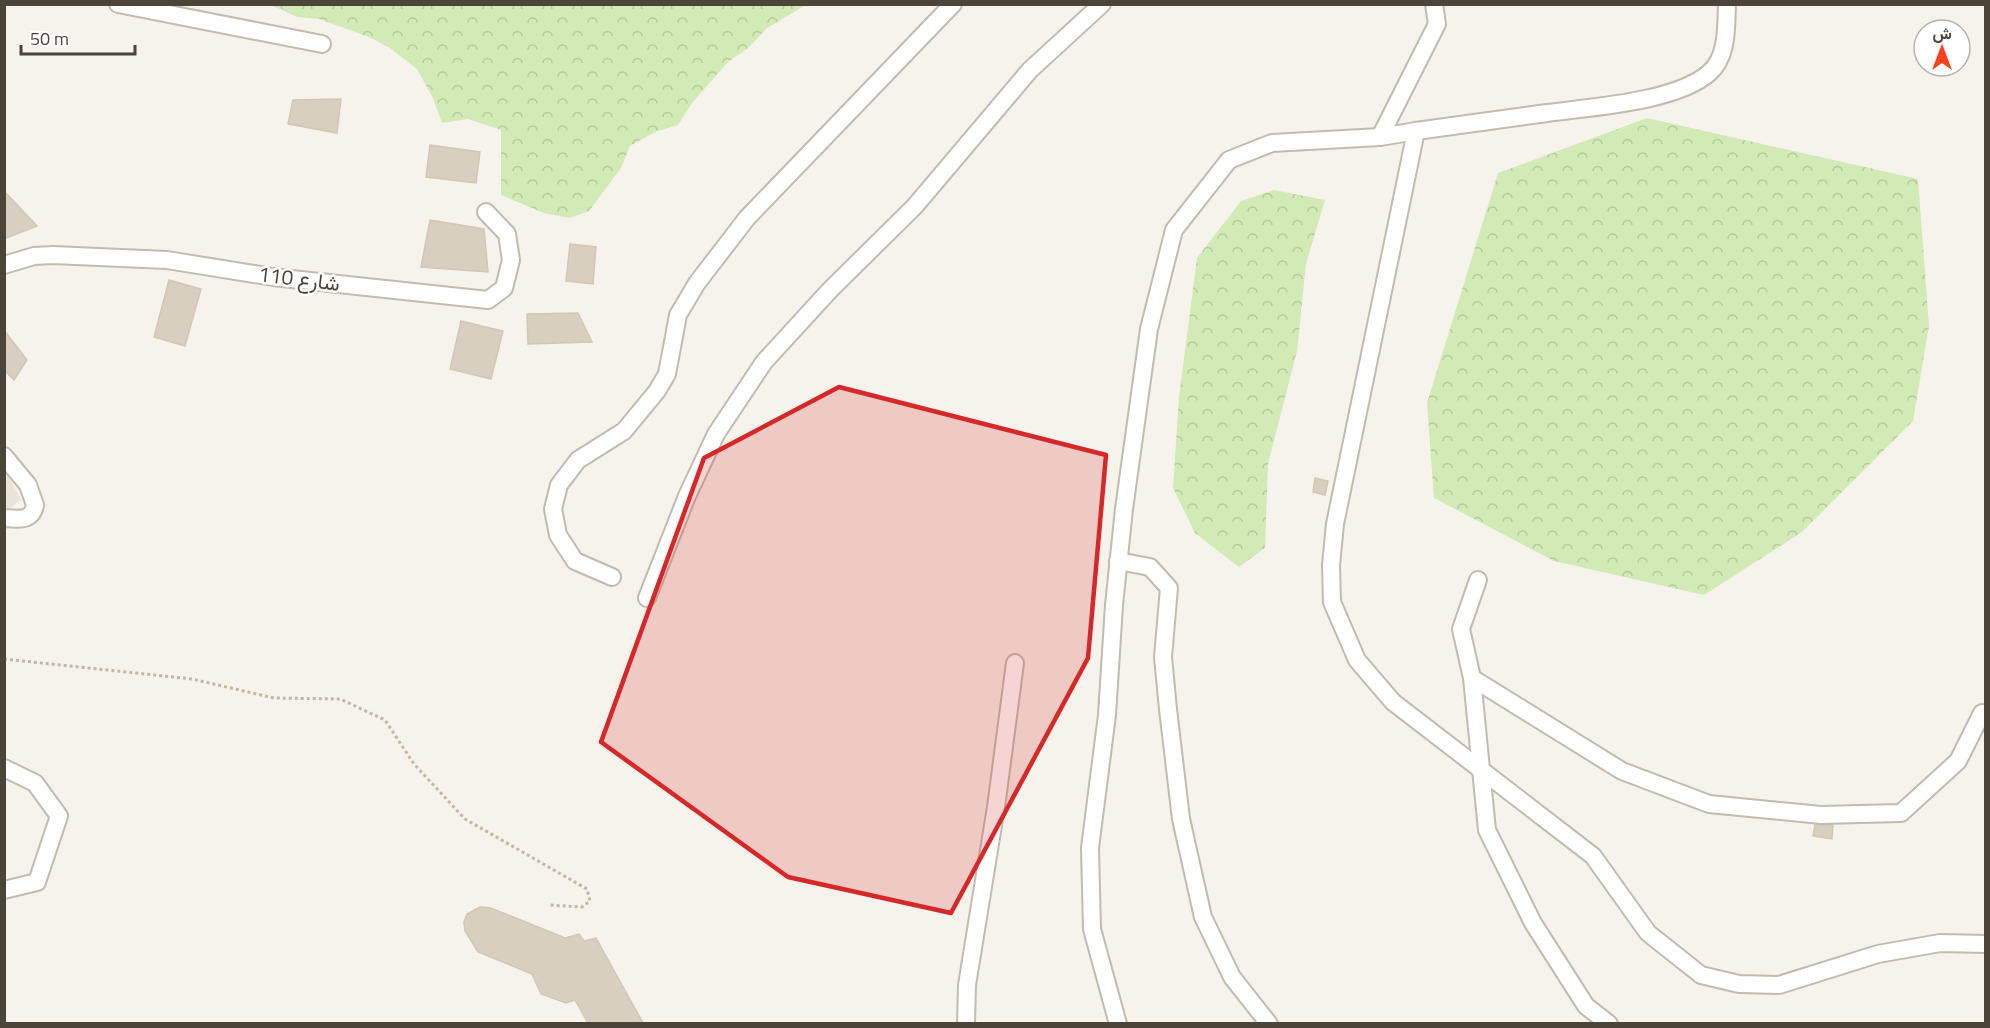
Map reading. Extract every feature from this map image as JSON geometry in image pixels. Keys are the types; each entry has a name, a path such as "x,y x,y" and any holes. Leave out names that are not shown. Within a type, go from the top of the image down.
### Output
{"street":[{"path":"118,4 322,44"},
{"path":"612,577 575,561 558,535 553,509 559,485 578,460 624,431 657,391 668,374 678,315 697,283 747,218 952,4"},
{"path":"647,598 687,496 716,434 764,362 830,290 915,206 1030,70 1102,4"},
{"path":"1380,137 1437,24 1434,4"},
{"path":"1118,1023 1092,928 1090,848 1107,715 1118,561 1149,329 1174,230 1229,160 1272,143 1380,137 1644,99 1682,88 1710,73 1721,55 1725,46 1727,4"},
{"path":"1416,131 1335,524 1331,565 1332,602 1357,660 1393,702 1593,856 1648,933 1701,975 1739,984 1779,985 1878,954 1940,943 1986,944"},
{"name":"شارع 110","path":"4,265 34,256 54,255 167,260 273,277 488,300 504,288 511,260 507,234 486,212"},
{"path":"4,456 28,485 35,505 31,515 24,519 4,518"},
{"path":"1118,561 1150,567 1169,588 1163,657 1168,709 1181,819 1203,917 1232,977 1269,1023"},
{"path":"1478,580 1461,629 1472,678 1486,830 1533,924 1586,1006 1609,1023"},
{"path":"966,1023 967,985 996,807 1015,663"},
{"path":"1472,678 1622,771 1709,804 1821,815 1901,813 1958,761 1982,713"},
{"path":"4,768 35,783 59,816 37,882 4,890"}],"path":[{"path":"4,659 192,679 274,698 340,699 360,708 385,720 414,764 465,819 587,888 590,901 582,906 549,905"}],"highlighted area":[{"path":"839,387 1106,455 1088,658 951,913 788,877 601,742 704,458"}],"shaded area":[{"path":"4,469 21,499 5,513 4,513"}],"green space":[{"path":"271,5 806,5 767,28 748,48 728,62 692,103 678,125 655,132 630,146 621,168 589,211 569,218 544,213 501,195 501,130 468,119 442,123 433,98 417,69 390,48 369,37 319,19 297,17"},
{"path":"1647,118 1918,179 1929,326 1913,421 1802,532 1704,595 1554,561 1434,498 1427,403 1498,173"},
{"path":"1274,190 1325,200 1306,264 1297,351 1268,464 1265,548 1239,567 1195,533 1173,488 1179,397 1197,258 1241,201"}],"building":[{"path":"341,99 337,133 288,124 293,100"},
{"path":"430,145 480,152 476,183 426,177"},
{"path":"4,191 37,226 4,239"},
{"path":"430,220 484,229 488,272 421,267"},
{"path":"570,244 596,247 593,284 566,281"},
{"path":"169,280 201,289 185,346 154,337"},
{"path":"578,313 592,342 528,344 527,314"},
{"path":"461,321 503,331 491,379 450,369"},
{"path":"4,330 27,360 14,380 4,370"},
{"path":"1315,478 1328,481 1325,495 1313,492"},
{"path":"1815,825 1833,825 1832,839 1813,836"},
{"path":"480,907 491,908 565,938 579,934 584,941 596,938 643,1023 588,1023 575,1000 566,1003 541,994 532,974 478,952 465,931 464,922 467,914"}]}
